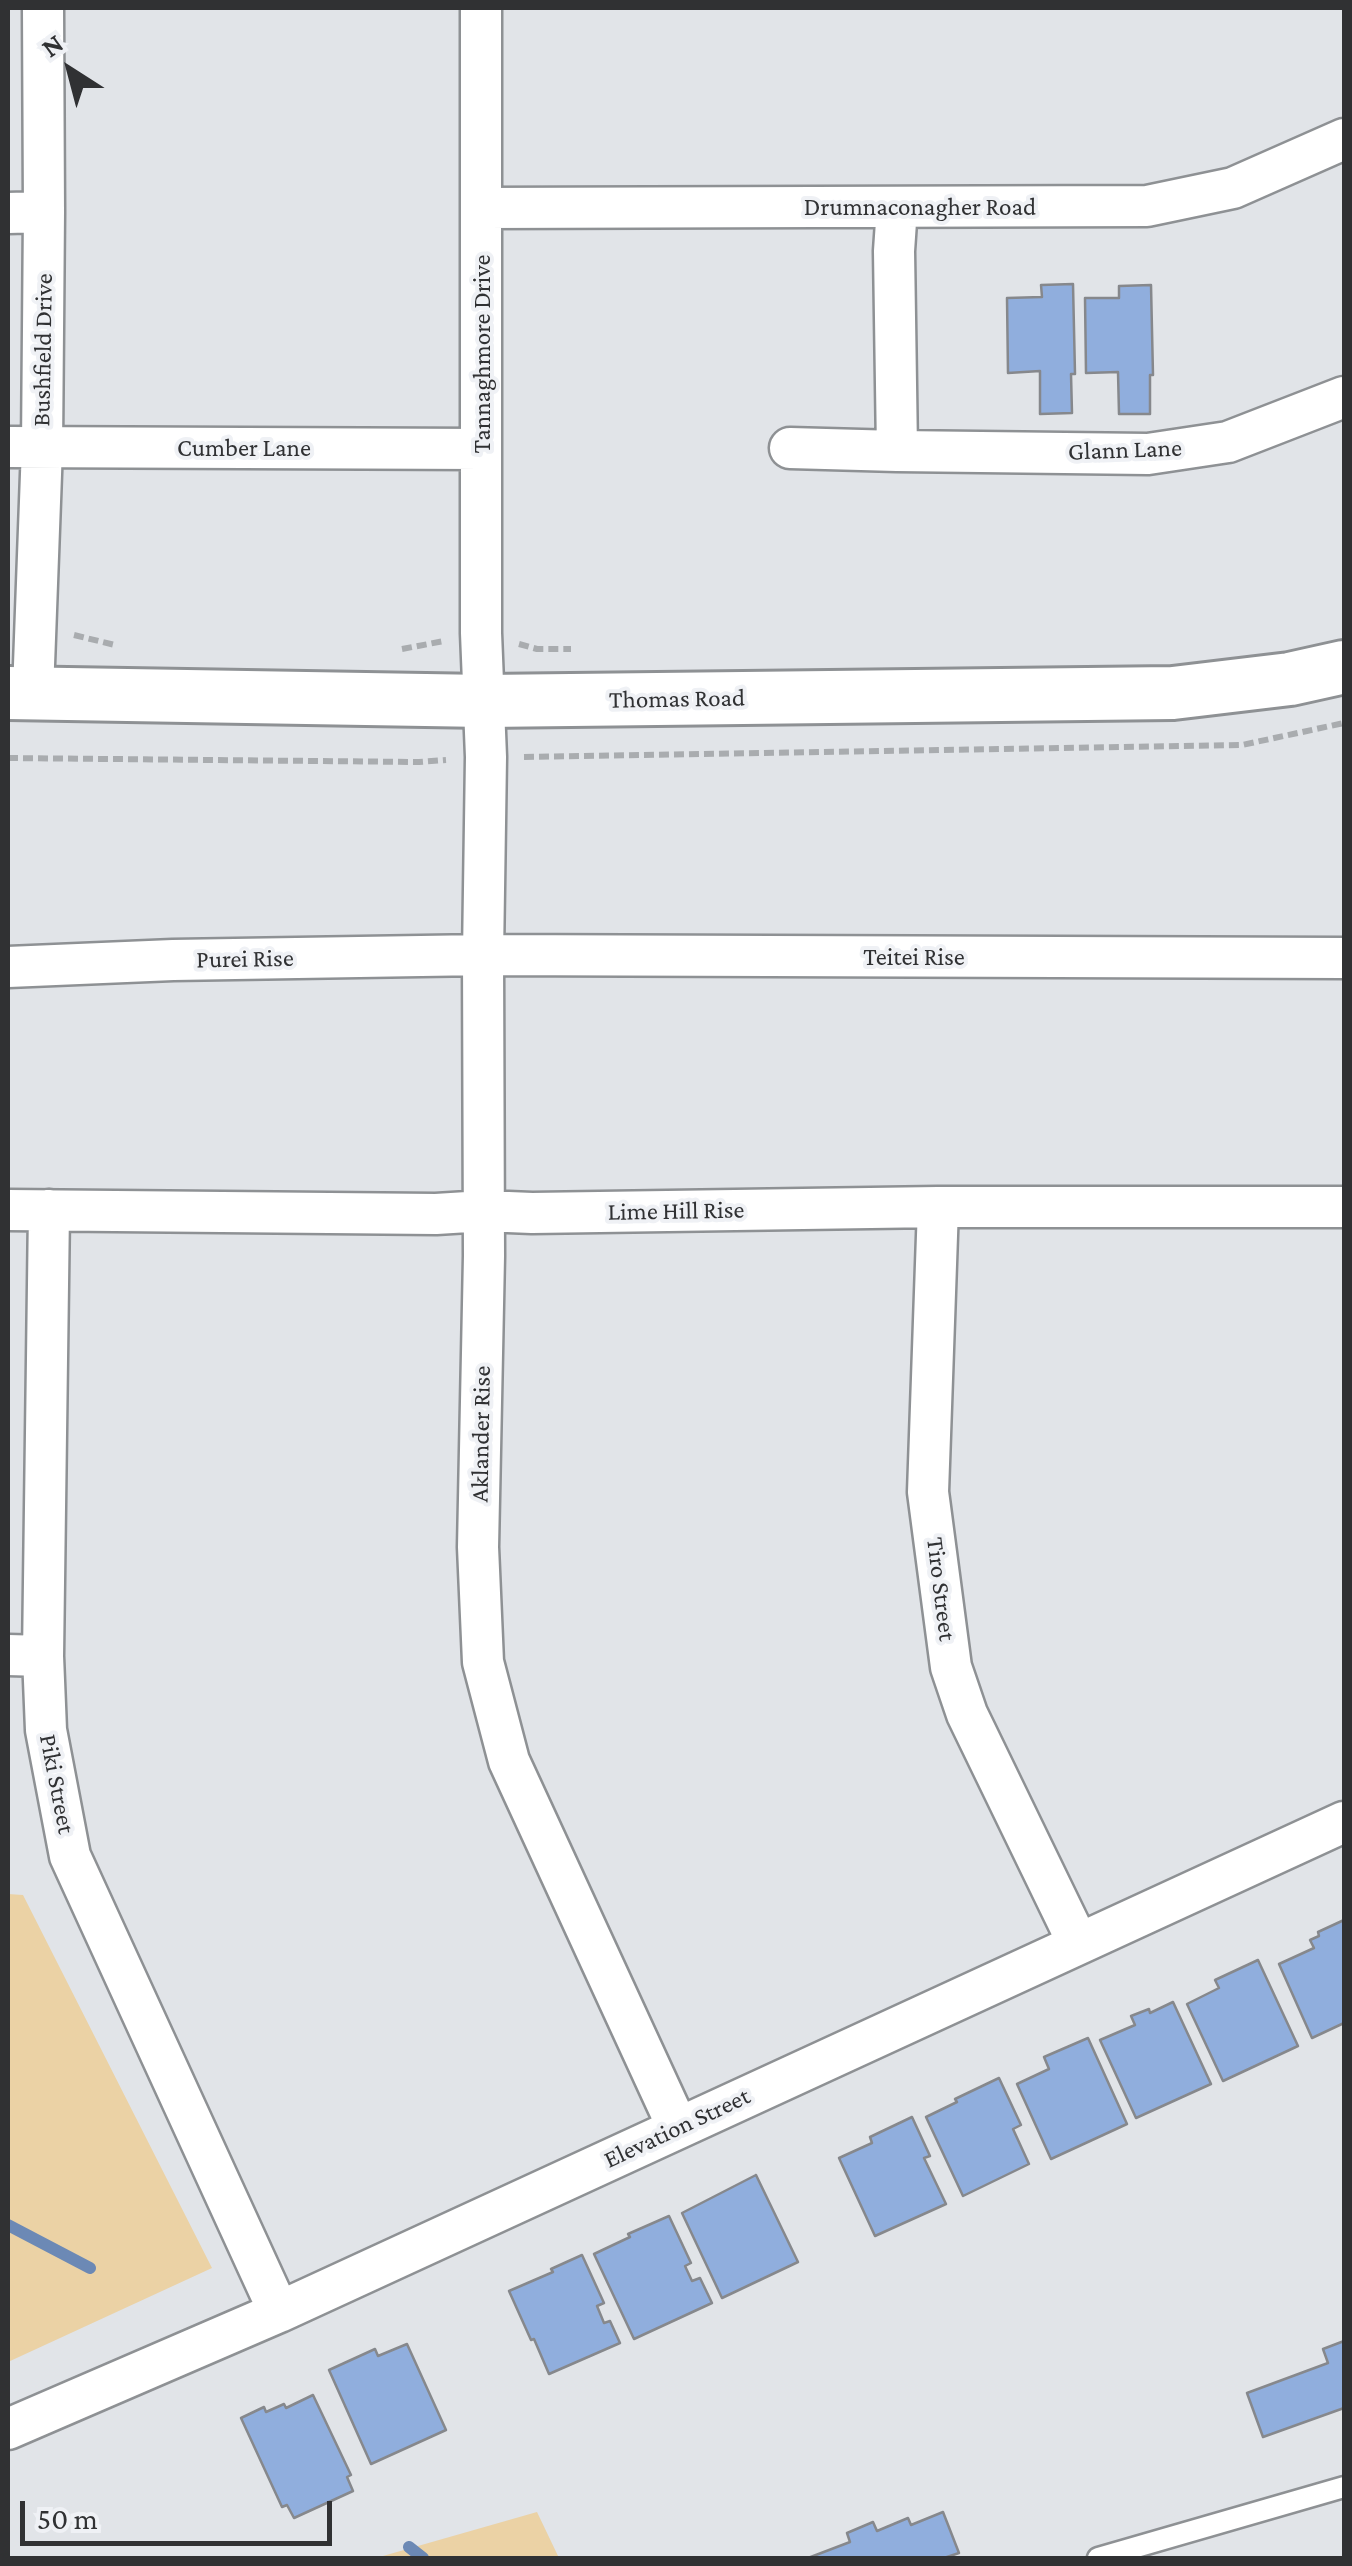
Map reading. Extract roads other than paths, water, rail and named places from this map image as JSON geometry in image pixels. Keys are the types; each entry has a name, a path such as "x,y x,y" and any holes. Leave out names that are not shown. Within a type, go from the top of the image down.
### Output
{"street":[{"name":"Bushfield Drive","path":"25,677 26,212 43,8"},
{"name":"Tannaghmore Drive","path":"481,8 484,701"},
{"name":"Drumnaconagher Road","path":"483,208 1147,206 1233,188 1344,139"},
{"path":"897,206 897,451"},
{"name":"Glann Lane","path":"790,448 1148,454 1228,442 1344,396"},
{"name":"Cumber Lane","path":"24,447 481,448"},
{"name":"Thomas Road","path":"25,677 484,701 1173,693 1290,679 1344,667"},
{"name":"Aklander Rise","path":"484,701 484,1211 478,1547 483,1662 509,1760 678,2128"},
{"name":"Teitei Rise","path":"483,955 1344,958"},
{"name":"Purei Rise","path":"8,967 483,955"},
{"name":"Lime Hill Rise","path":"8,1210 436,1214 938,1206 1344,1207"},
{"name":"Tiro Street","path":"938,1206 928,1492 951,1667 967,1714 1078,1944"},
{"name":"Piki Street","path":"48,1210 26,1655 46,1730 70,1856 279,2312"},
{"name":"Elevation Street","path":"8,2429 279,2312 1344,1822"}],"lane":[{"path":"1098,2558 1344,2488"}],"waterway":[{"path":"8,2225 90,2268"},
{"path":"409,2547 423,2558"}]}
